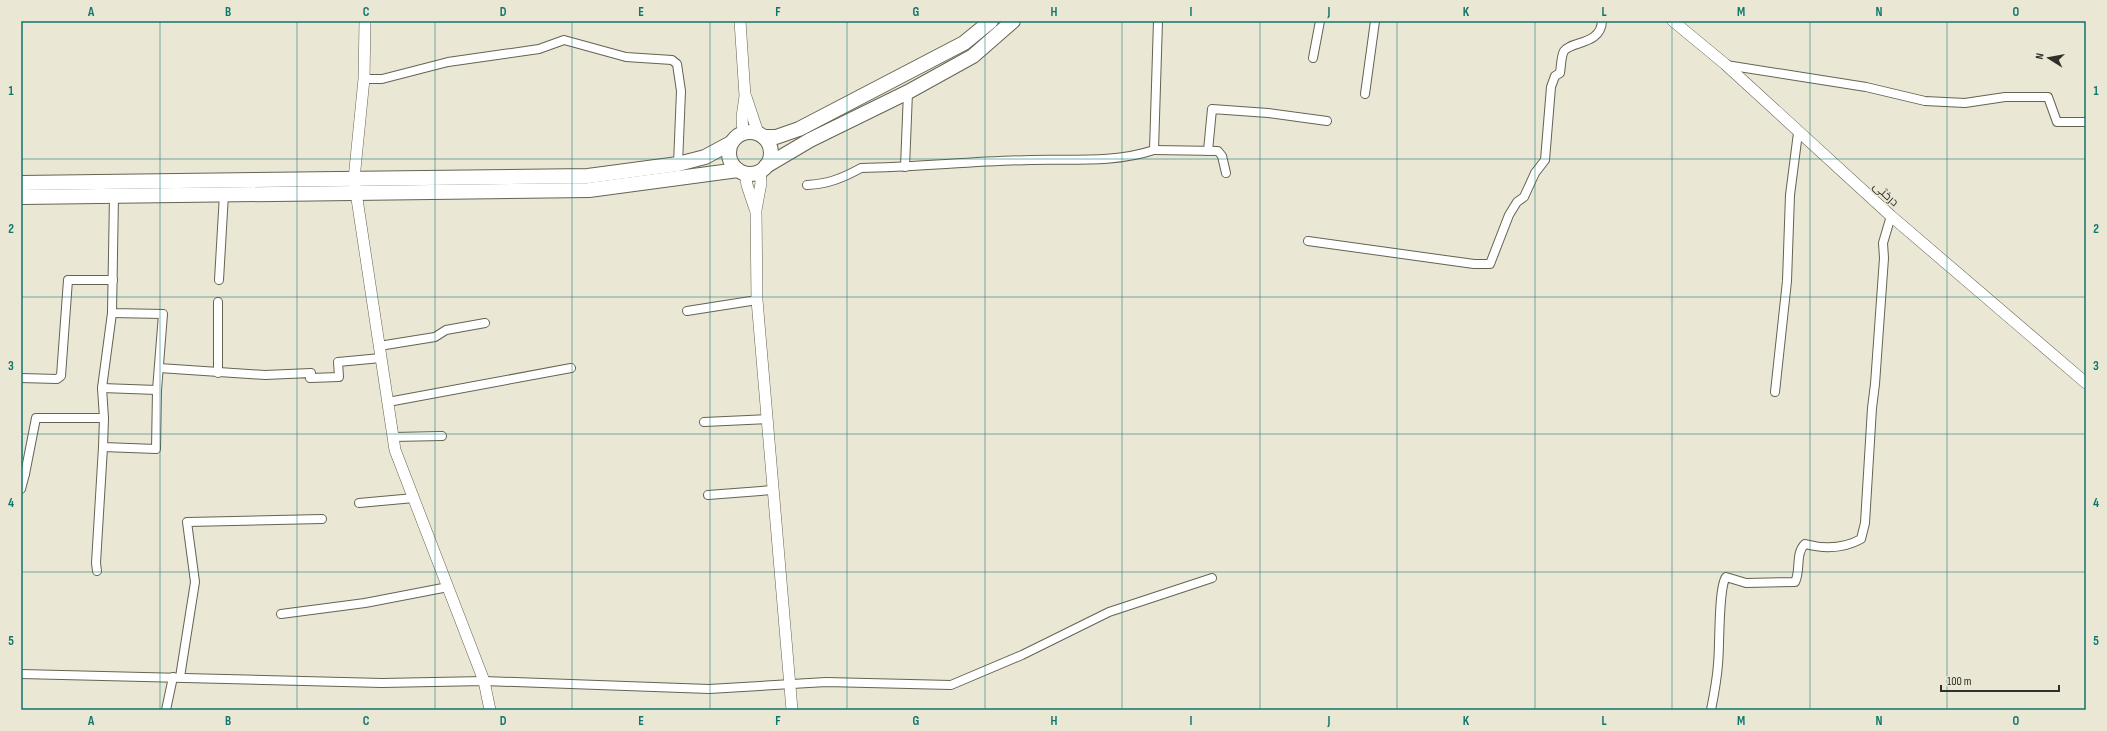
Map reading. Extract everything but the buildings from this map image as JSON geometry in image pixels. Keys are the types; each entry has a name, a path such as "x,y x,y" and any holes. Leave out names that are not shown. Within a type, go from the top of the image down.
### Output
{"highway":[{"path":"21,183 588,176 678,164 705,157 731,142 743,133 776,137 798,129 964,43 991,21"},
{"path":"21,197 589,190 763,169 810,140 908,92 973,56 1013,21"},
{"path":"761,135 771,151 770,159 763,169"},
{"path":"731,142 729,158 741,172"}],"street":[{"path":"365,21 364,79 354,179 395,450 484,681 490,710"},
{"path":"740,21 746,96 742,117 743,133"},
{"path":"1154,150 1158,21"},
{"path":"1313,58 1320,21"},
{"path":"1365,94 1375,21"},
{"path":"1308,241 1474,264 1490,264 1509,215 1517,202 1524,197 1535,173 1545,160 1551,87 1556,76 1560,73 1563,52 1567,48 1580,45 1597,34 1600,30 1602,21"},
{"name":"درختی","path":"1673,21 1725,64 1798,133 1891,216 2086,383"},
{"path":"364,79 382,79 448,62 539,49 564,40 626,57 672,60 677,64 681,91 678,164"},
{"path":"1725,64 1858,85 1925,100 1965,102 2005,97 2048,97 2057,122 2086,122"},
{"path":"905,167 908,92"},
{"path":"746,96 761,135"},
{"path":"1208,151 1212,109 1268,113 1327,121"},
{"path":"1775,392 1787,281 1790,195 1798,133"},
{"path":"807,185 822,184 841,179 861,168 1030,160 1095,159 1139,155 1154,150 1208,151 1220,153 1226,173"},
{"path":"763,169 756,210 758,300 792,710"},
{"path":"741,172 756,210"},
{"path":"219,280 224,194"},
{"path":"97,571 96,563 104,418 102,388 112,312 114,196"},
{"path":"1711,710 1718,664 1722,593 1726,577 1746,583 1796,582 1799,575 1798,566 1800,553 1805,544 1817,547 1845,547 1861,539 1865,523 1872,408 1884,258 1883,243 1891,216"},
{"path":"21,378 57,379 61,376 68,280 113,280"},
{"path":"687,311 758,300"},
{"path":"218,302 218,373"},
{"path":"103,447 156,449 157,390 163,314 112,312"},
{"path":"379,346 435,337 446,330 486,323"},
{"path":"159,368 265,375 311,373 310,378 339,377 338,362 381,358"},
{"path":"388,402 572,368"},
{"path":"102,388 157,390"},
{"path":"21,489 36,418 104,418"},
{"path":"704,422 768,419"},
{"path":"393,438 442,436"},
{"path":"708,495 773,490"},
{"path":"359,503 414,498"},
{"path":"166,710 176,677 195,582 188,522 322,519"},
{"path":"21,674 382,683 484,681 709,689 826,682 951,685 1022,655 1110,612 1212,578"},
{"path":"281,614 365,603 448,588"}]}
